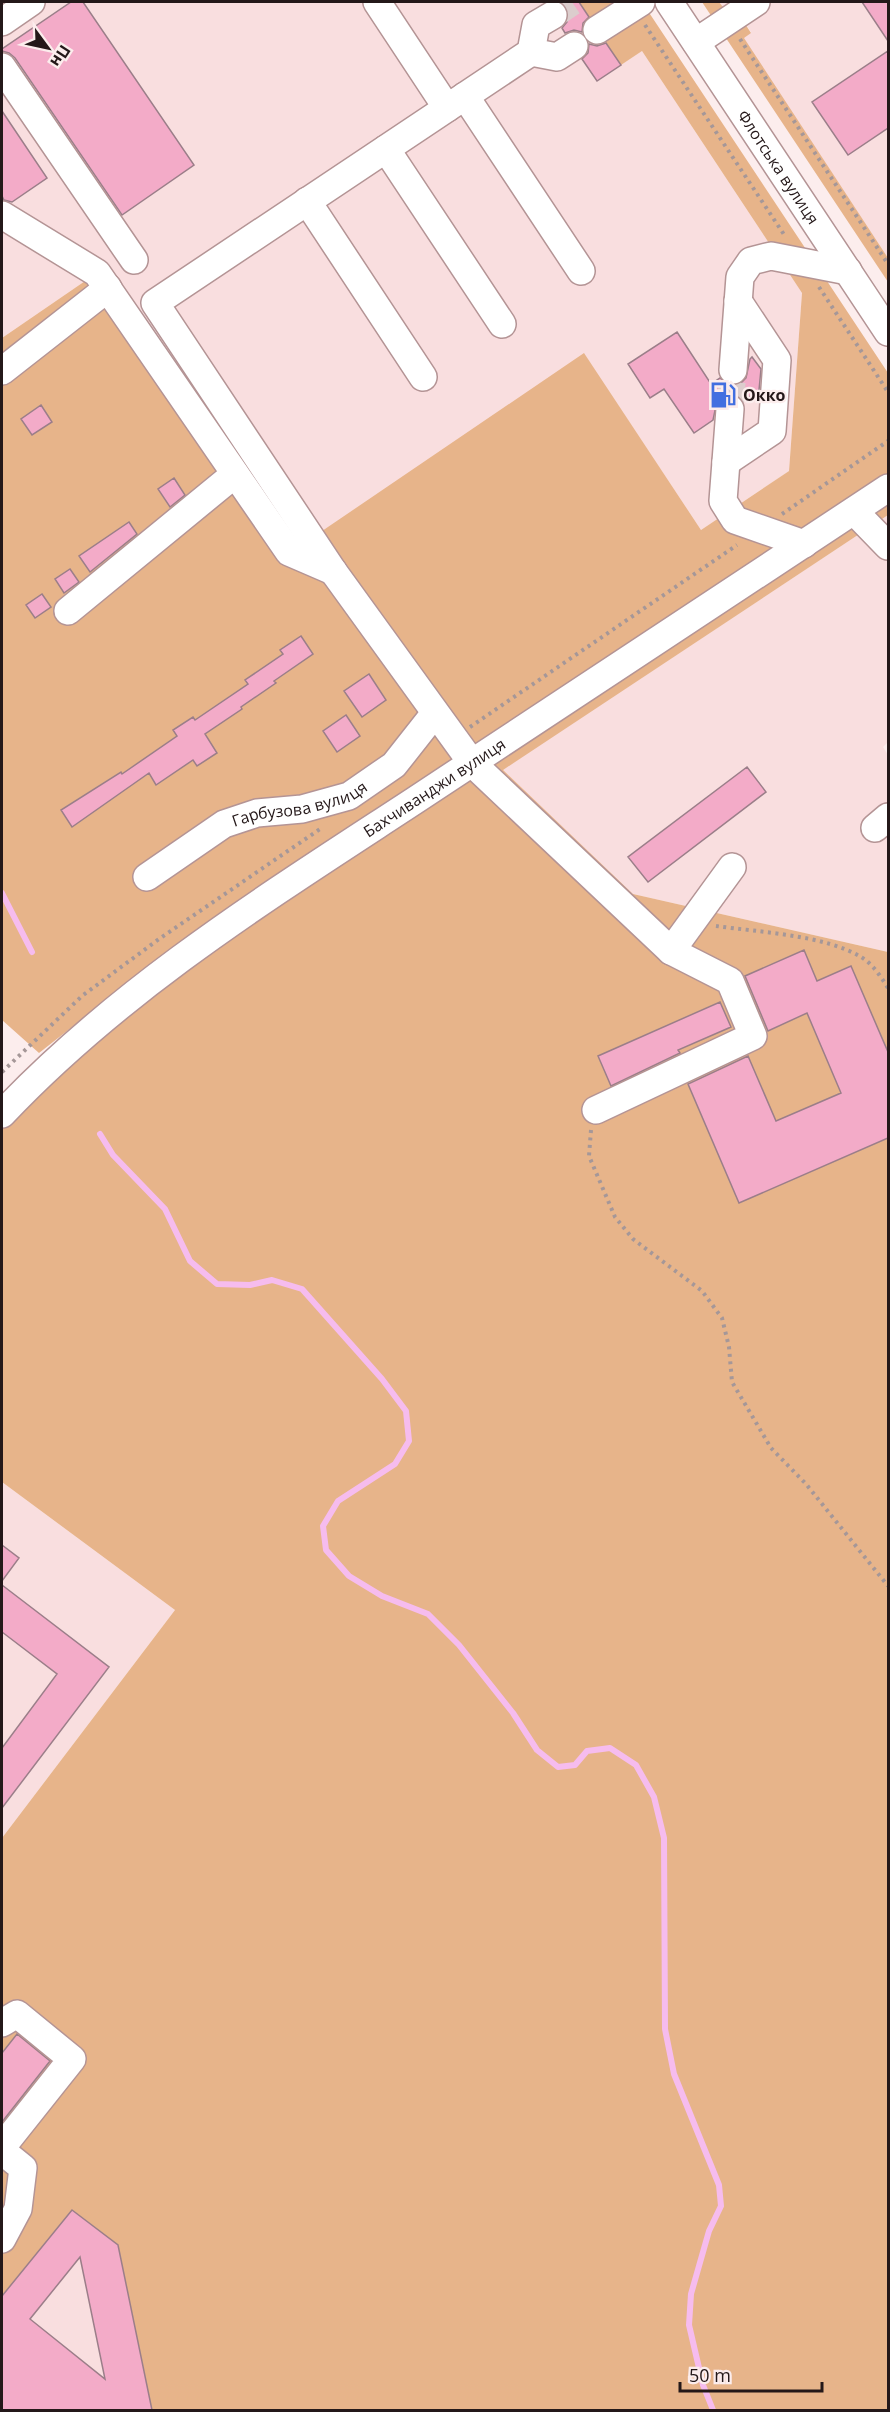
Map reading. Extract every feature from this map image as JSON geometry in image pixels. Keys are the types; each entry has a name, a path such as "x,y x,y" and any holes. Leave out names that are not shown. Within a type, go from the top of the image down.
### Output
{"street":[{"path":"2,22 31,2"},
{"path":"376,2 456,102 581,272"},
{"name":"Флотська вулиця","path":"669,2 888,332"},
{"path":"696,42 756,2"},
{"path":"597,30 637,4"},
{"path":"531,52 536,26 553,15"},
{"path":"574,46 557,57 531,52 155,303 333,571 472,763 671,951 730,981 753,1036 596,1110"},
{"path":"2,67 134,260"},
{"path":"386,149 502,324"},
{"path":"307,201 423,377"},
{"path":"2,215 97,273 289,552 333,571"},
{"path":"733,370 740,277 751,261 771,256 848,271"},
{"path":"2,371 108,288"},
{"path":"726,462 772,431 776,384 777,360 738,301"},
{"path":"730,409 723,501 735,520 804,544"},
{"path":"68,611 235,474"},
{"name":"Бахчиванджи вулиця","path":"2,1114 39,1074 141,987 253,907 888,488"},
{"path":"854,511 888,546"},
{"name":"Гарбузова вулиця","path":"147,877 224,824 257,813 302,809 349,796 394,765 435,713"},
{"path":"671,951 732,867"},
{"path":"2,2023 17,2014 72,2059 2,2149 23,2168 18,2209 2,2239"}],"path":[{"path":"637,4 888,392"},
{"path":"727,21 888,264"},
{"path":"454,738 888,441"},
{"path":"692,922 832,944 861,957 874,967 888,988"},
{"path":"596,1110 589,1136 589,1156 615,1217 633,1239 702,1291 722,1318 729,1347 732,1382 771,1448 806,1484 888,1586"}],"shaded area":[{"path":"2,2 579,2 621,65 642,51 802,293 789,471 701,530 584,354 300,547 97,273 2,338"},
{"path":"579,2 642,2 888,373 888,475 132,980 39,1053 2,1020 2,338 107,266 300,546 584,353 701,530 789,471 802,293 642,51 621,65"},
{"path":"702,2 719,2 723,7 731,2 751,33 744,38 888,258 888,282"},
{"path":"719,2 731,2 723,7"},
{"path":"731,2 888,2 888,258 743,38 751,32"},
{"path":"888,501 888,515 503,770 633,894 888,952 888,2410 152,2410 118,2245 72,2210 2,2296 2,1838 175,1610 2,1482 2,1130 47,1082 148,995 261,914"},
{"path":"888,515 888,742 883,747 888,755 888,952 633,894 502,770"},
{"path":"2,1482 175,1610 2,1838"},
{"path":"72,2210 118,2245 152,2410 2,2410 2,2296"}],"building":[{"path":"71,2 83,2 194,165 122,215 15,58 2,51"},
{"path":"561,2 579,2 589,17 583,23 582,32 574,30 565,33 562,28 569,14"},
{"path":"862,2 888,2 888,41"},
{"path":"606,43 621,65 597,81 582,59 588,53 589,44 597,46"},
{"path":"888,51 888,128 848,155 812,102"},
{"path":"2,111 47,178 12,202 4,200 2,196"},
{"path":"677,332 711,384 720,378 731,386 740,384 746,378 752,357 761,369 759,390 743,401 732,393 723,395 717,401 713,420 694,433 664,389 650,398 628,364"},
{"path":"41,405 52,422 32,435 21,419"},
{"path":"174,478 185,495 170,507 158,489"},
{"path":"129,522 137,534 90,572 79,556"},
{"path":"70,569 79,582 64,593 55,579"},
{"path":"42,594 51,607 35,618 26,605"},
{"path":"301,636 313,654 274,681 276,683 241,707 242,709 205,734 217,753 197,766 193,760 156,785 149,773 72,827 61,810 121,772 122,774 177,736 173,730 193,717 195,720 248,684 245,680 283,654 280,650"},
{"path":"369,674 386,700 362,717 344,691"},
{"path":"346,715 360,736 337,752 323,731"},
{"path":"747,767 766,792 648,882 628,857"},
{"path":"804,950 817,981 851,966 888,1052 888,1138 739,1203 688,1084 748,1056 776,1121 841,1093 807,1013 768,1031 745,976"},
{"path":"720,1002 731,1027 678,1050 680,1053 611,1086 598,1056"},
{"path":"2,1545 19,1558 2,1581"},
{"path":"2,1585 109,1667 2,1808 2,1748 57,1674 2,1632"},
{"path":"17,2034 50,2061 2,2122 2,2053"},
{"path":"72,2210 118,2245 152,2410 2,2410 2,2296","holes":["80,2257 105,2379 30,2319"]}],"waterway":[{"path":"2,893 32,952"},
{"path":"100,1134 113,1155 165,1209 190,1261 217,1284 250,1285 272,1280 302,1289 382,1379 406,1411 409,1441 395,1464 338,1501 323,1526 326,1550 349,1576 382,1596 428,1614 459,1645 513,1713 537,1750 558,1767 575,1765 587,1751 610,1748 636,1765 654,1797 664,1838 665,2029 674,2074 719,2185 721,2206 709,2231 691,2294 689,2325 703,2385 713,2410"}],"tunnel":[{"path":"553,15 572,2"},
{"path":"730,409 733,370"}],"place":[{"name":"Окко","path":"723,395"}]}
